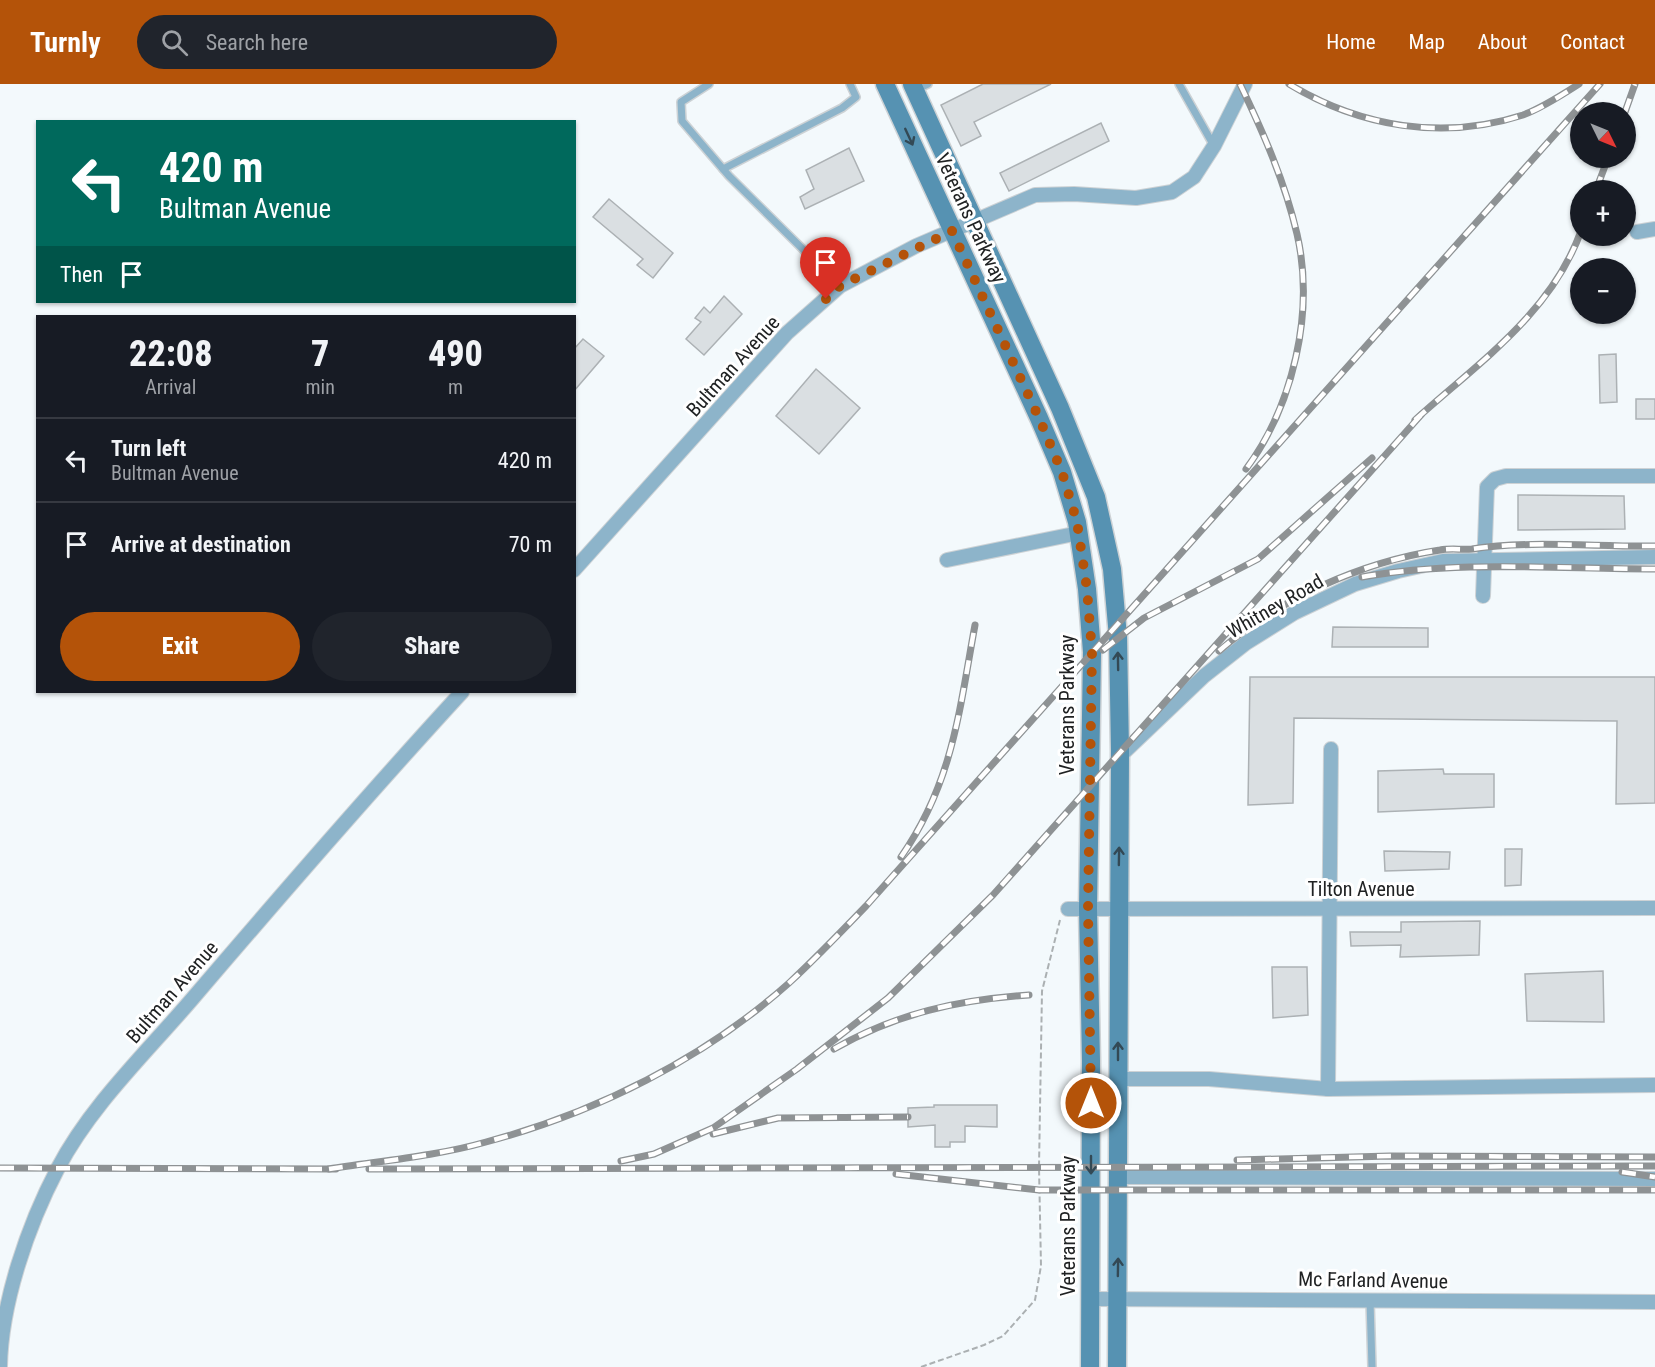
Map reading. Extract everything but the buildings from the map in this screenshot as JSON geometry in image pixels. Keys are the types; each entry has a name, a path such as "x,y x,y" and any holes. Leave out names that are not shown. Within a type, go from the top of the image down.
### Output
{"main road":[{"name":"Veterans Parkway","path":"885,84 1062,472 1078,533 1087,589 1092,652 1088,908 1091,1061 1090,1367"},
{"name":"Veterans Parkway","path":"918,86 975,220 1060,408 1096,497 1112,569 1118,637 1120,756 1117,1367"}],"street":[{"name":"Bultman Avenue","path":"576,568 787,333 840,286 975,220 1035,195 1074,194 1136,198 1172,192 1194,177 1214,146 1245,84"},
{"path":"1637,232 1655,229"},
{"path":"1483,596 1487,488 1495,480 1506,476 1655,476"},
{"path":"947,560 1078,533"},
{"name":"Whitney Road","path":"1120,756 1204,676 1246,644 1294,613 1356,584 1398,570 1443,561 1485,558 1655,557"},
{"name":"Bultman Avenue","path":"0,1367 0,1337 24,1248 41,1205 69,1150 98,1109 147,1051 461,693"},
{"path":"1328,1089 1331,749"},
{"name":"Tilton Avenue","path":"1068,909 1655,908"},
{"path":"1118,1079 1209,1079 1328,1089 1655,1085"},
{"path":"1119,1177 1655,1179"},
{"name":"Mc Farland Avenue","path":"1090,1299 1655,1302"}],"lane":[{"path":"709,84 681,102 682,122 723,169 840,286"},
{"path":"723,169 842,108 856,97 850,84"},
{"path":"1179,84 1214,146"},
{"path":"1370,1300 1372,1367"}],"path":[{"path":"921,1367 1003,1336 1035,1300 1041,1266 1039,1167 1042,991 1061,917 1068,909"}],"railway":[{"path":"1240,84 1273,158 1292,215 1302,264 1303,295 1301,326 1288,388 1276,417 1246,469"},
{"path":"1289,84 1316,99 1373,120 1433,128 1493,123 1523,115 1545,105 1579,84"},
{"path":"329,1169 467,1147 567,1116 607,1099 685,1059 721,1036 789,983 866,906 1600,84"},
{"path":"1629,102 1635,84"},
{"path":"1600,180 1604,168"},
{"path":"1415,420 1487,357 1532,312 1551,288 1574,246"},
{"path":"621,1161 654,1154 713,1128 797,1069 888,998 993,895 1421,415"},
{"path":"1103,650 1144,618 1258,559 1372,458"},
{"path":"1219,651 1242,632 1294,599 1351,574 1410,556 1444,549 1517,545 1655,546"},
{"path":"1362,577 1471,567 1655,569"},
{"path":"901,857 918,829 943,774 958,717 975,625"},
{"path":"834,1049 881,1026 928,1010 977,1000 1029,995"},
{"path":"713,1134 778,1118 908,1117"},
{"path":"1237,1160 1390,1156 1655,1157"},
{"path":"369,1169 1655,1166"},
{"path":"0,1168 336,1169"},
{"path":"1622,1172 1655,1177"},
{"path":"896,1174 1039,1190 1655,1190"}],"route":[{"path":"826,299 840,286 916,246 952,231 1062,472 1077,522 1087,589 1092,652 1088,908 1091,1103"}]}
